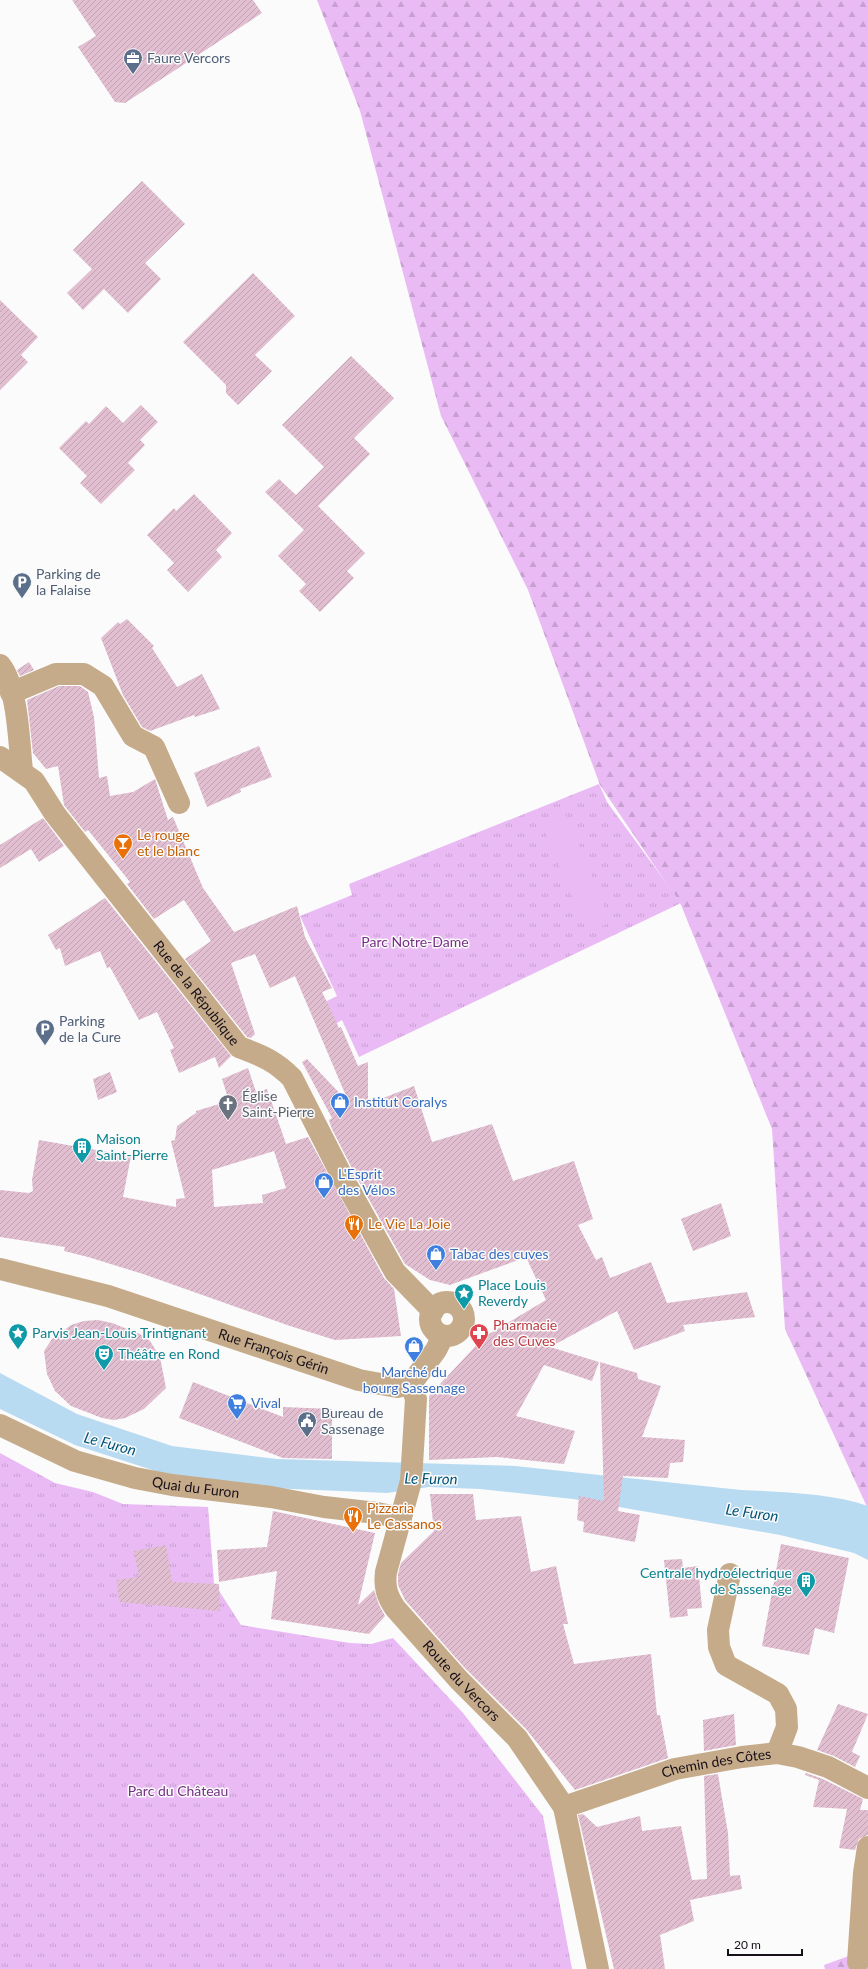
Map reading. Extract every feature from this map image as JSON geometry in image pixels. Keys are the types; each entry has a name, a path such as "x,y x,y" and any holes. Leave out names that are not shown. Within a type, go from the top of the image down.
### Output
{"street":[{"path":"0,665 6,673 15,710 22,771"},
{"path":"11,693 56,674 84,674 103,686 133,736 154,748 179,803"},
{"name":"Rue de la République","path":"0,757 22,771 34,781 55,814 239,1047 269,1059 279,1065 292,1078 345,1182 395,1272 433,1311"},
{"name":"Rue François Gérin","path":"0,1269 108,1296 359,1380 397,1387 411,1384"},
{"path":"440,1304 455,1304 462,1311 464,1320 461,1330 453,1336 443,1336 438,1334 432,1326 431,1315 440,1304"},
{"path":"411,1384 436,1350 443,1336"},
{"name":"Route du Vercors","path":"411,1384 416,1399 414,1455 408,1493 386,1572 385,1583 387,1596 395,1608 454,1675 517,1738 564,1807 598,1969"},
{"name":"Quai du Furon","path":"0,1425 75,1461 135,1478 172,1485 271,1497 324,1507 377,1513 401,1518"},
{"path":"730,1574 718,1630 718,1647 726,1665 778,1694 786,1708 787,1727 777,1753"},
{"name":"Chemin des Côtes","path":"564,1807 675,1769 742,1757 777,1753 828,1767 868,1788"},
{"path":"858,1962 864,1873 868,1847"}],"green space":[{"path":"317,0 868,0 868,1509 785,1329 772,1129 681,905 600,785 528,590 441,416 360,111"},
{"name":"Parc Notre-Dame","path":"599,784 607,802 681,903 359,1057 342,1020 332,1026 321,1004 337,996 300,916 352,895 349,884"},
{"path":"566,815 611,922 587,932 542,825"},
{"name":"Parc du Château","path":"0,1453 55,1483 93,1492 123,1504 208,1507 214,1583 241,1625 350,1643 371,1644 393,1638 463,1713 543,1816 572,1969 0,1969"},
{"path":"868,1949 868,1969 825,1969 824,1965"}],"water":[{"name":"Le Furon","path":"0,1373 77,1414 172,1446 277,1459 515,1466 741,1490 805,1494 838,1498 868,1506 868,1560 854,1553 780,1535 573,1499 480,1489 429,1487 387,1493 268,1488 174,1477 75,1445 0,1409"}],"building":[{"name":"Faure Vercors","path":"72,0 253,0 262,13 125,103 115,102 78,47 96,36"},
{"path":"142,181 185,224 145,263 161,279 128,313 104,289 83,310 67,293 92,269 73,250"},
{"path":"253,273 295,316 255,355 272,371 238,405 226,393 226,385 183,342"},
{"path":"0,300 38,337 21,355 28,362 0,390"},
{"path":"351,356 394,398 354,438 370,454 318,506 365,553 347,571 354,578 320,612 299,591 306,584 278,556 304,530 265,492 279,479 296,495 324,467 282,425"},
{"path":"141,405 158,422 140,440 145,445 128,463 135,470 101,504 80,483 87,476 59,448 86,421 89,424 106,406 123,423"},
{"path":"194,494 232,533 216,550 222,557 188,592 167,570 174,563 147,535 174,508 176,511"},
{"path":"127,619 154,646 152,648 177,687 202,674 220,709 195,717 194,715 150,731 142,727 123,695 101,638 118,622 120,624"},
{"path":"29,662 34,670 20,676 17,670"},
{"path":"59,686 80,686 88,692 94,717 99,778 107,776 110,796 133,792 155,779 168,820 173,817 203,888 234,932 297,906 305,937 332,988 322,992 339,1028 341,1027 358,1066 368,1062 368,1104 414,1086 432,1142 492,1124 513,1181 574,1161 593,1219 578,1225 596,1260 602,1257 610,1278 651,1262 667,1303 747,1292 755,1317 683,1325 685,1331 634,1350 617,1311 550,1347 599,1362 592,1381 544,1365 516,1416 575,1431 564,1464 497,1457 429,1460 429,1396 484,1337 546,1300 526,1257 450,1285 430,1280 405,1264 356,1176 332,1129 329,1120 332,1118 302,1062 307,1059 349,1103 295,976 270,988 255,954 231,963 255,1034 251,1038 247,1037 185,959 211,941 184,900 154,919 127,884 130,882 88,830 85,832 64,805 58,766 46,769 33,753 27,700"},
{"path":"259,746 272,777 240,789 241,792 207,807 194,773"},
{"path":"43,818 64,846 39,862 31,849 0,868 0,845"},
{"path":"105,898 231,1056 219,1068 215,1057 179,1073 170,1050 174,1048 157,1012 139,1020 110,967 107,968 100,951 65,966 60,948 56,950 48,935"},
{"path":"248,1068 256,1092 267,1089 286,1144 308,1137 384,1278 394,1289 401,1336 335,1340 290,1326 143,1274 64,1251 65,1247 0,1237 0,1190 29,1193 33,1191 32,1180 39,1140 131,1156 123,1197 176,1207 176,1199 185,1198 171,1141 175,1140 177,1126 196,1113 196,1111 229,1101 222,1079","holes":["274,1151 286,1188 262,1195 263,1203 214,1207 212,1170"]},
{"path":"110,1072 117,1092 98,1100 93,1079"},
{"path":"721,1203 731,1236 693,1251 681,1219"},
{"name":"Théâtre en Rond","path":"98,1320 112,1323 140,1334 150,1341 160,1357 166,1388 144,1409 125,1418 114,1420 102,1418 71,1406 55,1391 47,1374 44,1351 52,1339 71,1325 84,1321"},
{"path":"600,1362 637,1373 638,1379 661,1386 642,1437 685,1440 683,1462 670,1463 668,1478 623,1476 618,1511 640,1515 635,1542 583,1532 584,1522 577,1520 579,1496 604,1501"},
{"path":"193,1382 283,1417 283,1407 332,1409 332,1459 283,1458 179,1418"},
{"path":"430,1494 473,1494 476,1520 521,1516 531,1572 556,1566 568,1624 563,1624 574,1664 651,1654 657,1715 660,1715 668,1758 575,1790 526,1729 463,1666 405,1600 398,1585 398,1574 401,1563 434,1531"},
{"path":"273,1511 375,1533 358,1605 374,1590 379,1605 385,1616 369,1634 271,1619 277,1571 219,1582 217,1550 267,1547"},
{"name":"Centrale hydroélectrique de Sassenage","path":"781,1544 849,1558 834,1633 815,1628 809,1655 762,1646"},
{"path":"166,1545 172,1582 219,1584 220,1611 119,1602 117,1580 139,1577 134,1551"},
{"path":"682,1559 683,1568 698,1566 702,1608 687,1609 688,1616 670,1618 664,1560"},
{"path":"838,1704 868,1714 852,1752 860,1756 855,1767 834,1756 817,1750"},
{"path":"734,1714 736,1745 704,1751 703,1720"},
{"path":"806,1773 823,1779 863,1799 860,1810 868,1810 868,1835 859,1839 855,1850 839,1848 847,1809 813,1807 819,1780 805,1775"},
{"path":"718,1774 728,1833 730,1876 740,1875 742,1889 690,1900 694,1921 660,1935 665,1969 614,1969 578,1815 583,1814 597,1827 640,1816 642,1831 681,1826 692,1880 707,1879 704,1776"}],"place":[{"name":"Faure Vercors","path":"133,75"},
{"name":"Parking de la Falaise","path":"22,599"},
{"name":"Le rouge et le blanc","path":"123,860"},
{"name":"Parking de la Cure","path":"45,1046"},
{"name":"Institut Coralys","path":"340,1119"},
{"name":"Église Saint-Pierre","path":"228,1121"},
{"name":"Maison Saint-Pierre","path":"82,1164"},
{"name":"L'Esprit des Vélos","path":"324,1199"},
{"name":"Le Vie La Joie","path":"354,1241"},
{"name":"Tabac des cuves","path":"436,1271"},
{"name":"Place Louis Reverdy","path":"464,1310"},
{"name":"Parvis Jean-Louis Trintignant","path":"18,1350"},
{"name":"Pharmacie des Cuves","path":"479,1350"},
{"name":"Marché du bourg Sassenage","path":"414,1363"},
{"name":"Théâtre en Rond","path":"104,1371"},
{"name":"Vival","path":"237,1420"},
{"name":"Bureau de Sassenage","path":"307,1438"},
{"name":"Pizzeria Le Cassanos","path":"353,1533"},
{"name":"Centrale hydroélectrique de Sassenage","path":"806,1598"}]}
